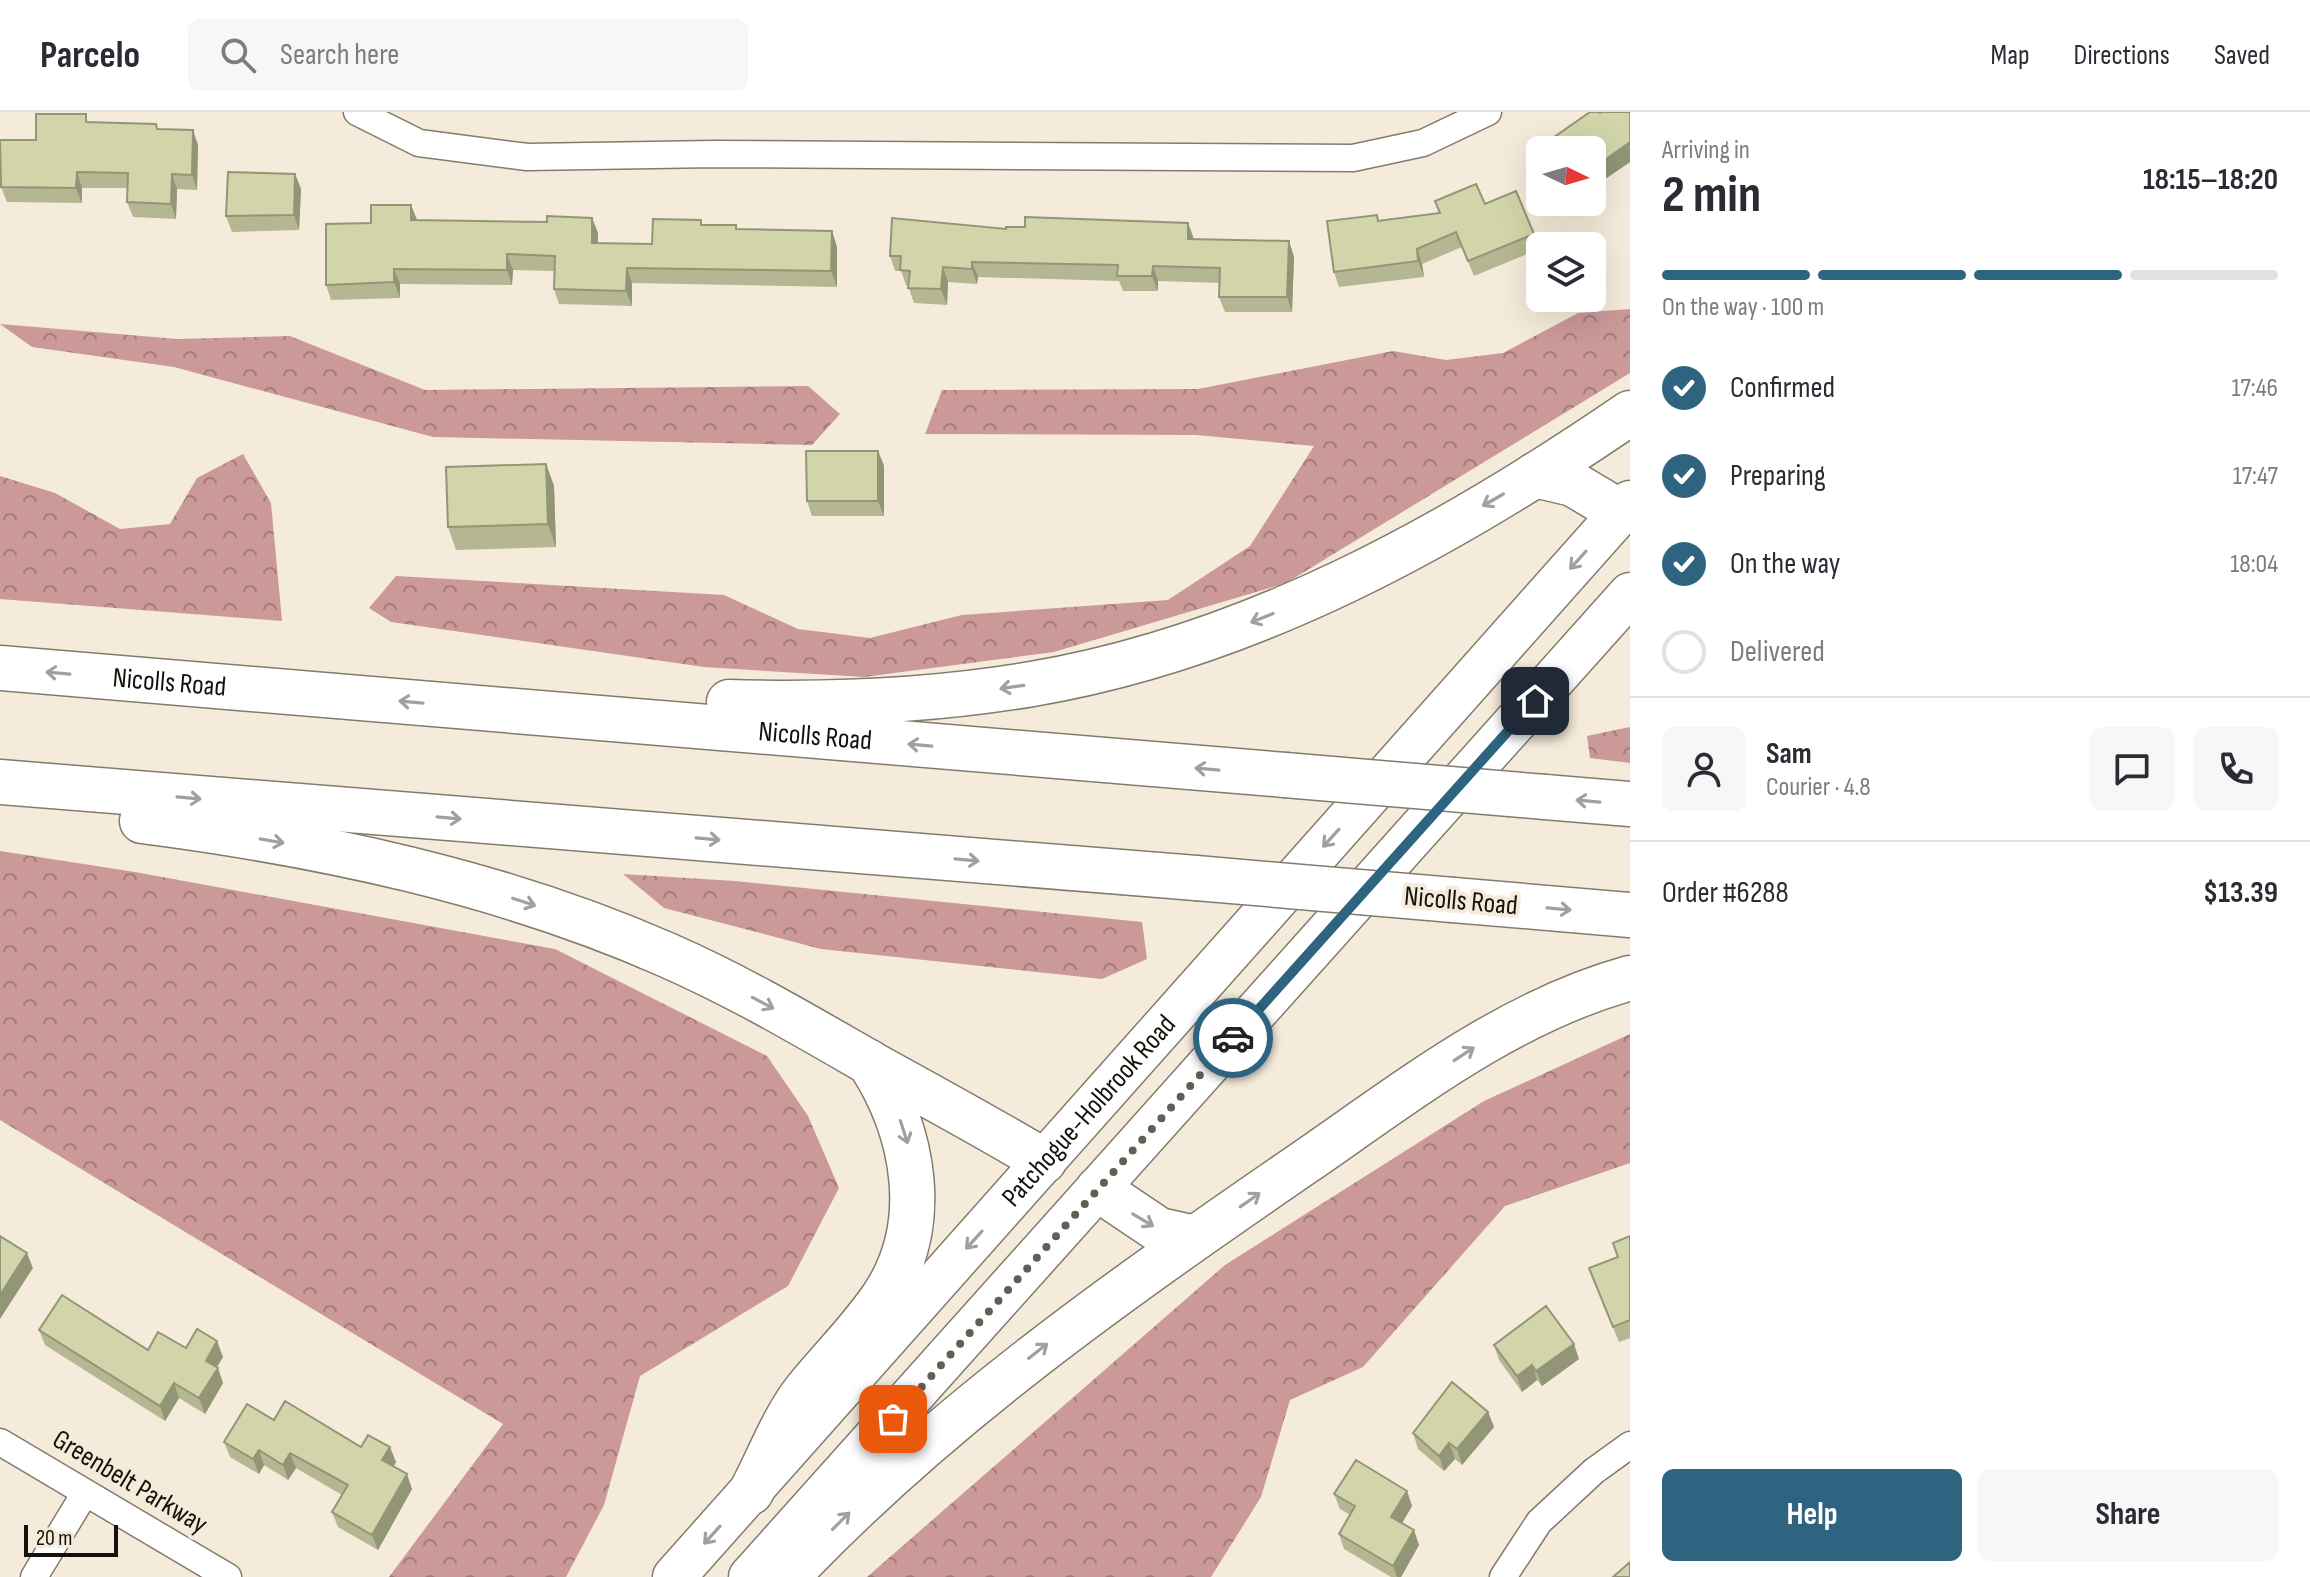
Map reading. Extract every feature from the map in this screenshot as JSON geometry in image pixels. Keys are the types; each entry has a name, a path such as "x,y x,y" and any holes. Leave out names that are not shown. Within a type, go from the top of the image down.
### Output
{"highway":[{"path":"488,709 654,699 775,703 905,699 981,692 1093,672 1208,639 1268,616 1393,557 1535,475 1630,413"},
{"path":"1535,475 1573,484 1627,511"},
{"name":"Nicolls Road","path":"0,668 1630,804"},
{"name":"Nicolls Road","path":"0,782 1630,915"},
{"path":"0,808 143,821 244,836 331,852 493,892 668,955 869,1062 1044,1161"},
{"path":"787,1577 874,1489 935,1434 1049,1343 1195,1238 1491,1037 1584,991 1630,978"},
{"path":"751,1492 804,1393 885,1295 907,1242 912,1208 908,1144 887,1089 869,1062"},
{"path":"1098,1189 1159,1230 1195,1238"}],"main road":[{"name":"Patchogue-Holbrook Road","path":"674,1577 1627,511"},
{"name":"Patchogue-Holbrook Road","path":"750,1577 1630,594"},
{"path":"1044,1161 1098,1189"}],"street":[{"path":"357,112 419,143 527,157 715,154 1353,158 1423,143 1488,112"},
{"name":"Greenbelt Parkway","path":"0,1442 228,1577"},
{"path":"1503,1577 1539,1522 1594,1471 1630,1445"},
{"path":"34,1577 85,1493"}],"green space":[{"path":"1630,309 1630,373 1286,583 1054,652 864,677 704,667 391,622 369,608 396,576 724,595 798,629 870,638 962,615 1168,600 1250,546 1314,446 1196,435 925,434 942,390 1198,389 1393,351 1446,360 1503,353 1578,313"},
{"path":"0,324 177,339 290,336 425,390 808,386 840,414 812,445 433,437 174,367 32,347"},
{"path":"243,454 271,503 282,621 0,599 0,476 55,493 120,529 170,524 197,478"},
{"path":"1630,727 1630,763 1590,758 1587,736"},
{"path":"0,851 135,872 555,949 767,1056 808,1116 839,1188 788,1286 640,1376 604,1505 566,1577 389,1577 503,1424 0,1120"},
{"path":"623,874 735,881 1142,922 1147,959 1102,979 821,949 664,908"},
{"path":"1630,1034 1630,1163 1505,1206 1363,1367 1290,1400 1261,1497 1211,1577 867,1577 1225,1265 1484,1101"}],"building":[{"path":"1590,112 1630,112 1630,142 1606,159 1606,136 1556,136"},
{"path":"36,114 86,114 86,122 156,124 157,129 193,130 192,175 172,174 171,204 127,202 128,173 77,172 76,188 1,187 0,140 36,140"},
{"path":"228,172 295,174 294,215 226,216"},
{"path":"1476,184 1485,204 1516,191 1533,232 1526,232 1526,237 1468,261 1456,232 1417,249 1418,261 1334,272 1327,221 1377,215 1378,221 1440,213 1435,201"},
{"path":"371,205 411,205 411,220 547,222 547,216 592,218 592,243 652,244 653,219 701,220 701,225 736,225 736,229 832,231 831,271 627,268 626,291 554,289 555,256 507,254 507,270 394,269 394,282 326,285 326,224 371,223"},
{"path":"1025,217 1188,223 1188,239 1289,241 1287,297 1219,297 1220,268 1153,266 1152,276 1117,276 1118,265 972,262 972,269 943,267 941,289 908,288 910,271 900,270 901,256 890,256 892,218 1006,229 1025,227"},
{"path":"806,451 878,451 878,501 807,501"},
{"path":"546,464 548,524 448,527 446,467"},
{"path":"0,1236 27,1253 0,1295"},
{"path":"1630,1236 1630,1320 1613,1327 1589,1268 1618,1257 1613,1243"},
{"path":"62,1295 148,1350 158,1332 186,1348 197,1329 217,1341 206,1361 218,1368 199,1398 174,1383 160,1406 39,1330"},
{"path":"1546,1306 1574,1344 1536,1371 1532,1365 1517,1376 1494,1345"},
{"path":"1452,1382 1488,1412 1457,1449 1449,1443 1439,1456 1413,1433"},
{"path":"285,1401 361,1447 368,1435 390,1447 382,1460 407,1474 372,1535 332,1512 348,1485 290,1453 283,1465 259,1450 253,1459 224,1442 247,1404 274,1420"},
{"path":"1356,1460 1407,1491 1391,1517 1414,1530 1393,1566 1339,1534 1355,1506 1334,1494"},
{"path":"1630,1562 1630,1577 1613,1577"}],"way so far":[{"path":"893,1419 1233,1038"}],"route":[{"path":"1233,1038 1535,701"}]}
